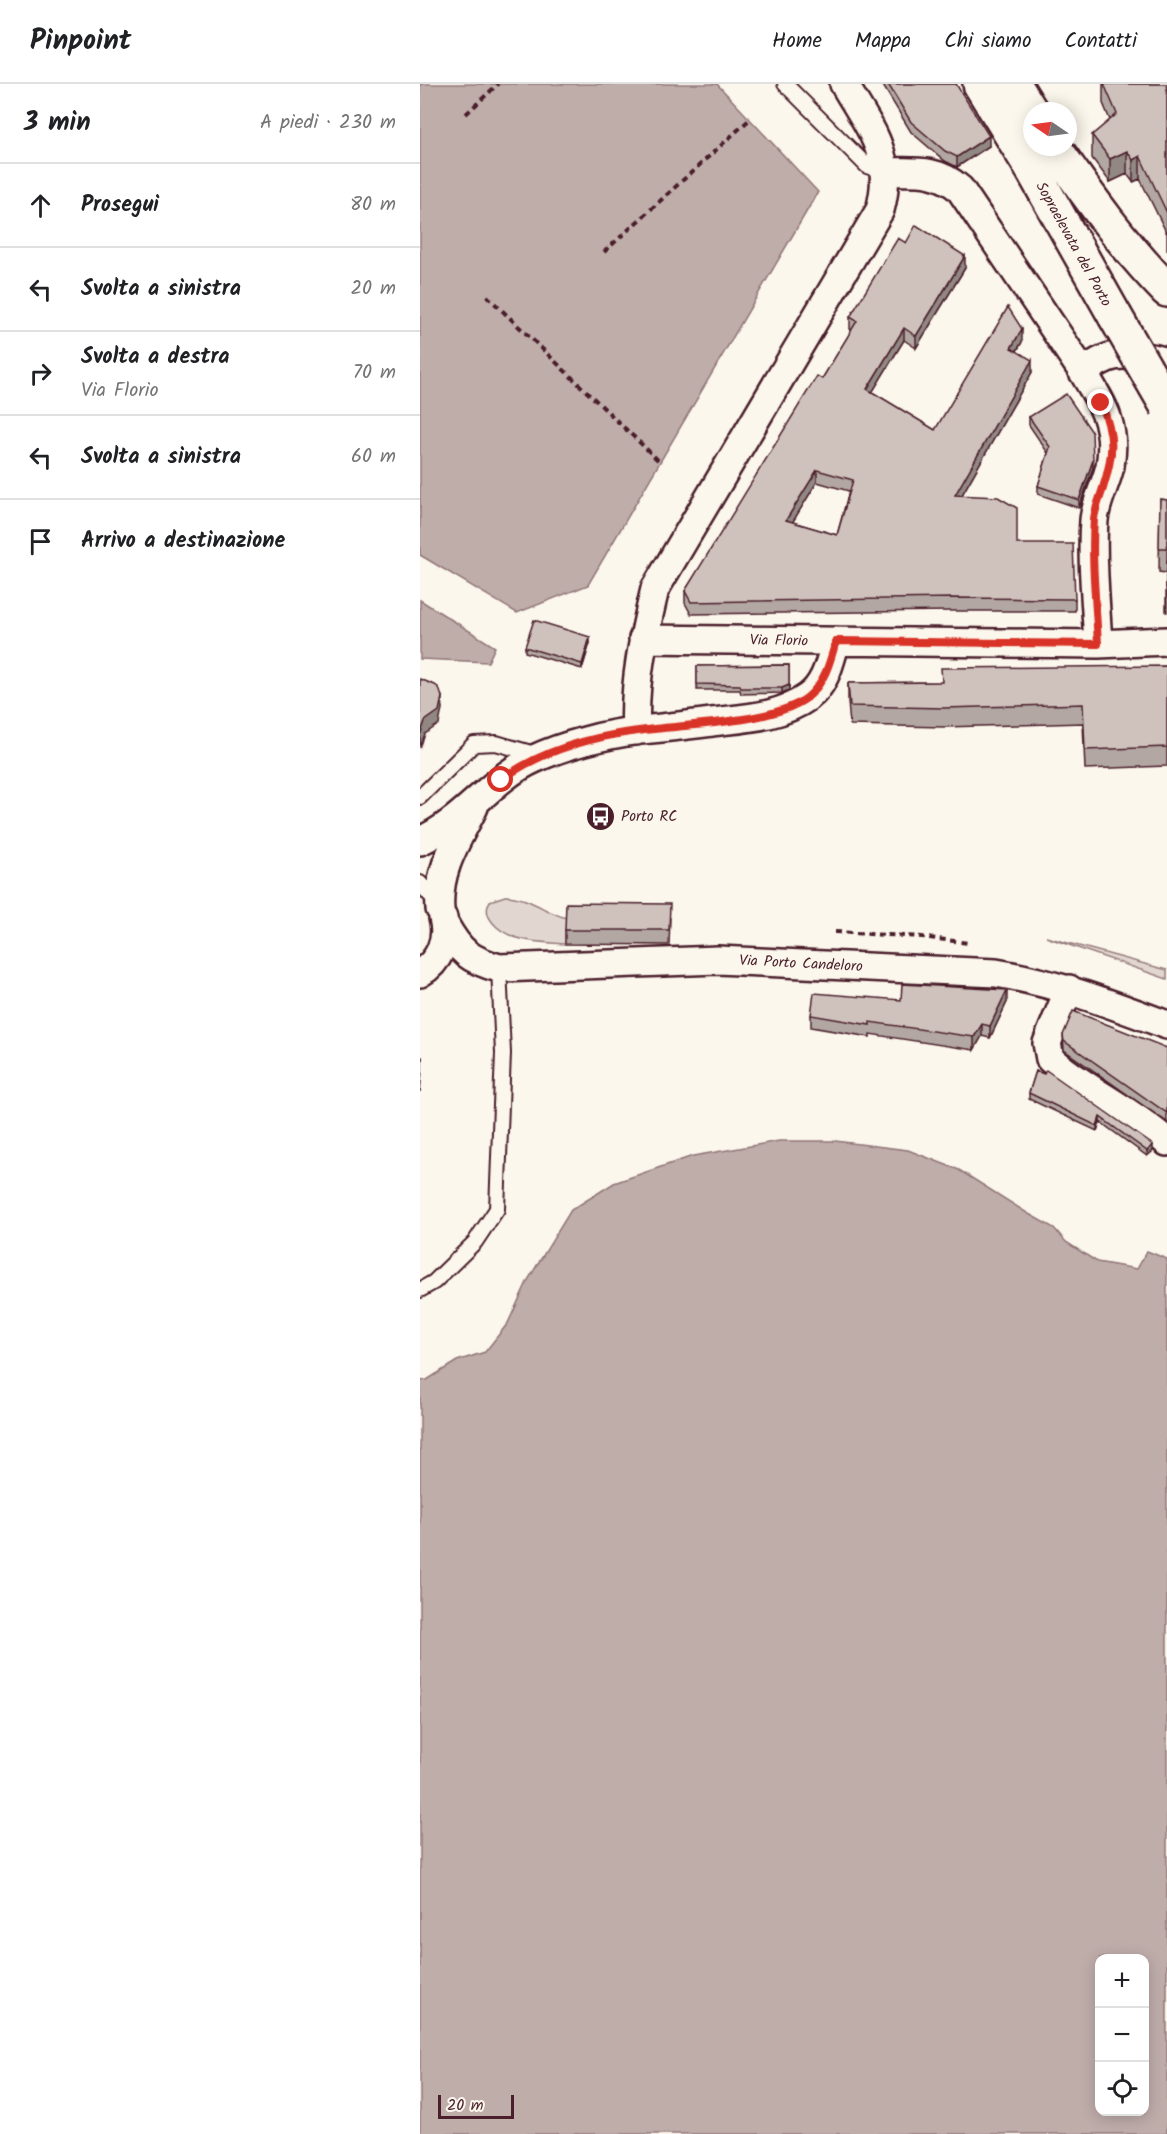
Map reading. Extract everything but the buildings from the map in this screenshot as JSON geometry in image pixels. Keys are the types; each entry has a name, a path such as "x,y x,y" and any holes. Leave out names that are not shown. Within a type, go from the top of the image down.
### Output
{"main road":[{"name":"Sopraelevata del Porto","path":"980,84 1031,167 1167,406"},
{"path":"1014,84 1025,102"},
{"path":"1060,156 1090,199 1141,263 1167,290"}],"street":[{"path":"636,731 635,705 643,639 655,589 880,210 885,192 885,172 879,147 844,84"},
{"path":"885,172 930,172 949,180 960,189 1083,372 1101,403 1111,427 1110,466 1095,516 1098,644"},
{"path":"1083,372 1114,356 1144,356 1167,362"},
{"name":"Via Florio","path":"643,639 1098,644 1167,640"},
{"path":"420,841 436,833 514,770 542,756 636,731 754,717 788,709 810,696 827,674 836,641"},
{"path":"420,974 428,969 438,957 444,942 431,900 439,891 441,877 477,801"},
{"name":"Via Porto Candeloro","path":"431,900 454,942 467,956 480,963 499,968 718,960 996,973 1068,989 1167,1025"},
{"path":"1068,989 1047,1043 1050,1059 1067,1073 1146,1123 1167,1142"}],"lane":[{"path":"785,84 867,166 885,172"},
{"path":"420,797 474,744 495,743 542,756"},
{"path":"420,1290 434,1282 475,1242 497,1209 503,1053 499,968"}],"path":[{"path":"466,114 498,84"},
{"path":"604,252 750,119"},
{"path":"487,296 660,462"}],"shaded area":[{"path":"420,84 717,84 818,192 588,585 517,613 420,555"},
{"path":"420,600 495,647 488,662 420,659"},
{"path":"505,896 529,901 566,918 565,944 526,940 500,930 489,918 487,912 490,901"},
{"path":"1046,937 1167,970 1167,979"},
{"path":"779,1141 835,1141 908,1150 959,1170 1054,1228 1066,1242 1097,1262 1137,1269 1147,1251 1167,1259 1167,2134 420,2134 420,1381 427,1380 457,1361 485,1352 508,1323 528,1280 571,1210 614,1183 693,1156"}],"place":[{"name":"Porto RC","path":"600,816"}],"route":[{"path":"501,780 534,759 589,742 636,731 754,717 788,709 810,696 827,674 836,641 1098,644 1095,516 1110,466 1111,447 1111,427 1101,403"}]}
